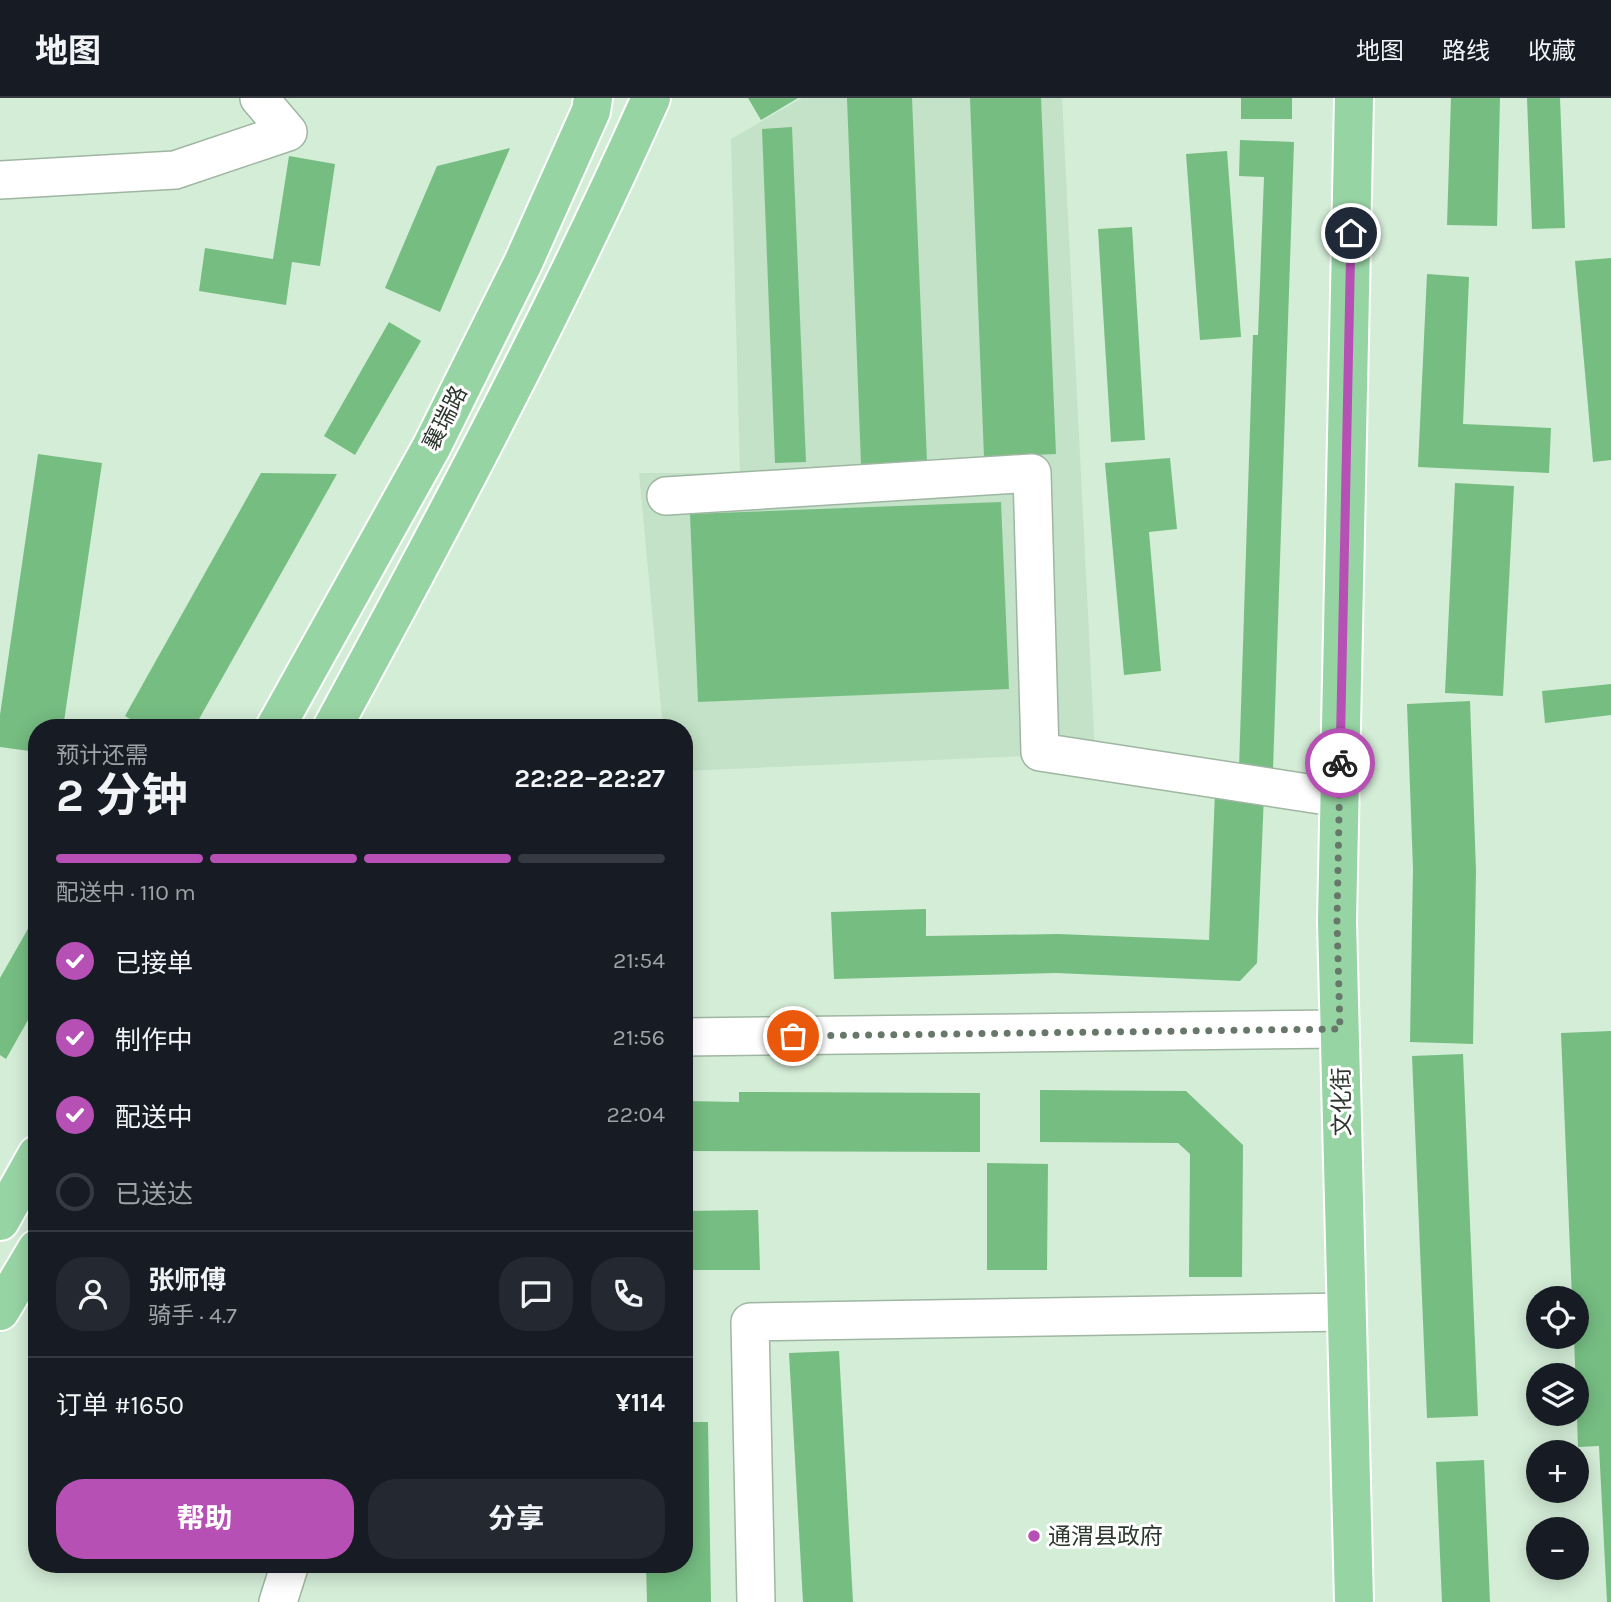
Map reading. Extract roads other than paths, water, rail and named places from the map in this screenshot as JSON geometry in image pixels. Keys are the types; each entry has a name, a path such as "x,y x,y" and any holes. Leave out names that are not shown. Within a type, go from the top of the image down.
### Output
{"main road":[{"name":"襄瑞路","path":"280,719 432,446 523,263 591,111 593,98"},
{"name":"襄瑞路","path":"337,719 398,607 604,202 651,98"},
{"name":"文化街","path":"1354,98 1337,921 1354,1602"},
{"path":"0,1221 28,1171"},
{"path":"0,1311 28,1264"}],"street":[{"path":"0,180 175,170 288,132 259,98"},
{"path":"666,496 1032,473 1040,752 1340,798"},
{"path":"693,1037 1340,1029"},
{"path":"756,1602 750,1322 1346,1312"},
{"path":"278,1602 287,1573"}],"place":[{"name":"通渭县政府","path":"1034,1536"}]}
